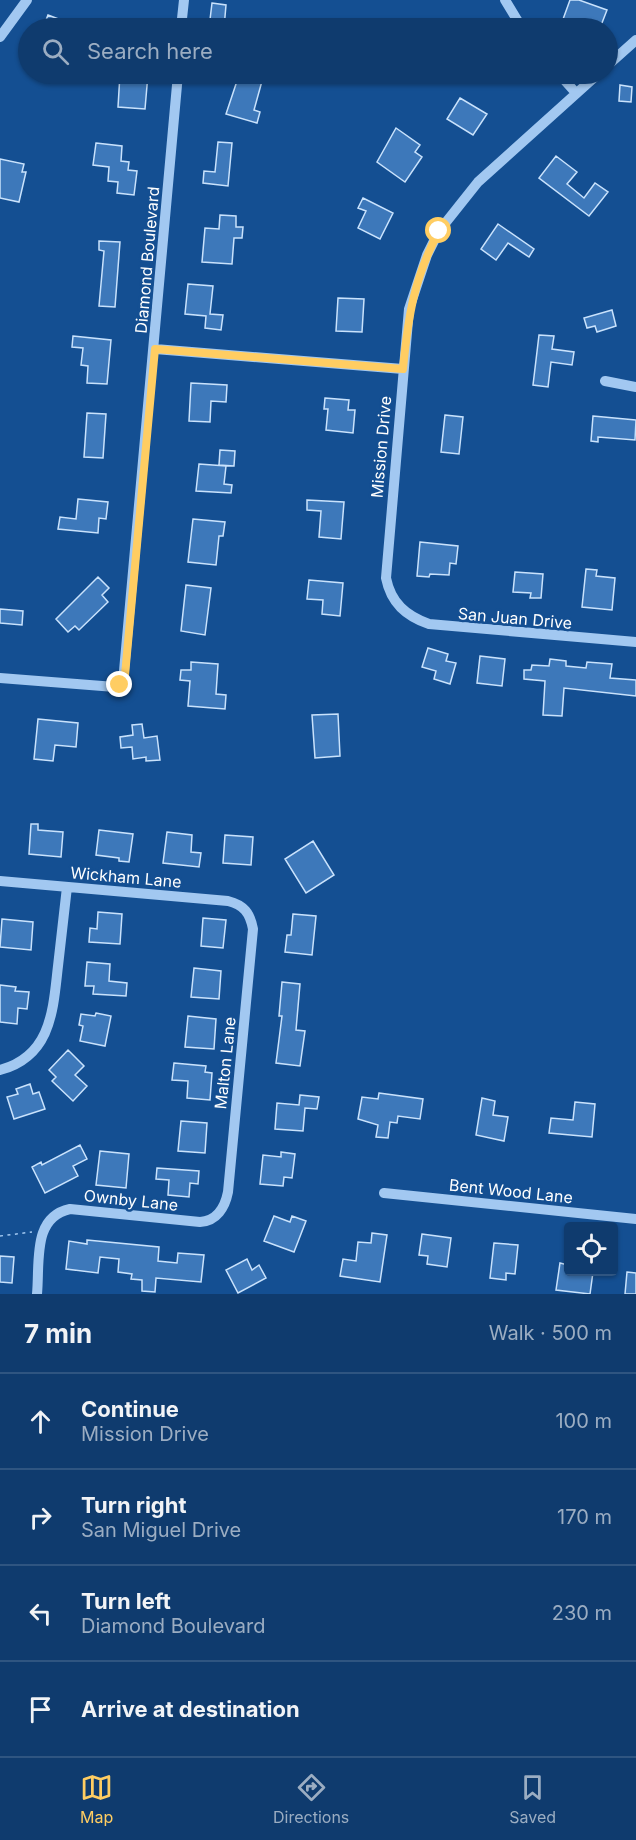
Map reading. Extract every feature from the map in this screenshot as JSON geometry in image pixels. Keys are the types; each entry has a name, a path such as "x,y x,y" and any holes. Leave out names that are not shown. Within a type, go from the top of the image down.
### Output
{"street":[{"path":"0,36 27,0"},
{"path":"183,18 184,0"},
{"path":"505,0 516,18"},
{"path":"618,56 636,40"},
{"name":"Diamond Boulevard","path":"0,678 115,687 123,682 155,349 177,84"},
{"path":"568,84 576,93"},
{"name":"Mission Drive","path":"397,604 388,590 386,555 409,309 427,255 439,231 478,182 586,84"},
{"path":"155,349 403,369"},
{"path":"605,381 636,387"},
{"name":"San Juan Drive","path":"397,604 414,619 447,627 636,642"},
{"name":"Wickham Lane","path":"0,881 228,900 241,904 247,911"},
{"path":"0,1070 22,1060 33,1051 42,1040 53,1015 67,887"},
{"name":"Malton Lane","path":"217,1216 225,1204 229,1180 253,929 247,911"},
{"name":"Bent Wood Lane","path":"384,1193 636,1219"},
{"name":"Ownby Lane","path":"42,1233 53,1214 70,1209 200,1222 217,1216"},
{"path":"37,1294 42,1233"}],"path":[{"path":"0,1236 42,1233"}],"building":[{"path":"570,0 579,0 607,10 604,18 563,18"},
{"path":"212,3 226,5 225,18 210,18"},
{"path":"119,84 147,84 145,109 118,107"},
{"path":"236,84 261,84 254,110 260,112 257,123 226,114"},
{"path":"620,85 632,87 631,102 619,101"},
{"path":"460,98 487,114 473,135 447,119"},
{"path":"396,128 420,145 415,152 422,157 405,182 377,162"},
{"path":"218,142 232,143 228,186 203,183 204,171 215,172"},
{"path":"96,143 122,146 121,161 129,162 128,170 137,171 134,195 117,193 118,182 108,181 109,167 93,165"},
{"path":"556,156 577,172 567,184 584,198 595,183 608,192 589,216 539,178"},
{"path":"0,159 24,164 22,172 26,172 19,202 0,198"},
{"path":"363,198 393,213 380,239 358,228 366,211 358,208"},
{"path":"220,215 236,216 236,227 243,227 242,238 234,238 232,264 202,262 205,228 219,229"},
{"path":"498,224 534,249 529,257 508,243 496,260 481,249"},
{"path":"99,241 120,242 115,307 99,306 104,251 99,250"},
{"path":"188,284 213,286 210,314 223,315 221,330 205,328 206,316 185,314"},
{"path":"338,298 364,299 362,332 336,331"},
{"path":"612,310 616,326 597,332 595,326 587,328 584,318"},
{"path":"539,335 554,336 552,349 574,352 572,365 551,362 548,387 533,385"},
{"path":"73,336 111,340 107,384 87,383 88,366 81,365 83,348 72,347"},
{"path":"191,383 227,385 226,402 211,401 210,422 189,421"},
{"path":"325,398 349,400 348,410 355,410 353,433 326,430 328,409 324,409"},
{"path":"87,413 106,414 103,458 84,457"},
{"path":"445,415 463,417 459,454 441,452"},
{"path":"593,416 636,420 635,440 598,437 598,442 591,441"},
{"path":"220,450 235,451 234,466 219,465"},
{"path":"199,464 226,466 224,484 232,485 231,493 196,491"},
{"path":"78,499 108,502 106,519 99,518 98,533 58,529 60,517 76,519"},
{"path":"307,500 344,502 341,539 319,537 321,511 307,510"},
{"path":"193,519 225,522 223,536 219,536 216,565 188,562"},
{"path":"420,542 458,546 456,564 450,563 449,575 417,576"},
{"path":"586,569 597,570 596,576 615,578 612,610 582,607"},
{"path":"515,572 543,574 541,598 530,598 531,593 513,592"},
{"path":"98,577 109,588 102,595 108,602 79,630 75,626 68,632 56,619"},
{"path":"309,580 343,583 340,616 322,614 323,600 307,599"},
{"path":"186,585 211,588 205,635 181,631"},
{"path":"0,609 23,611 22,625 0,623"},
{"path":"428,648 448,654 446,661 456,663 450,684 434,679 436,671 422,667"},
{"path":"480,656 505,659 502,686 477,683"},
{"path":"550,659 566,661 566,666 586,668 587,662 612,664 610,678 636,680 636,696 564,688 562,716 543,715 545,681 524,679 524,670 531,670 532,665 549,666"},
{"path":"191,662 218,664 216,694 226,695 225,709 188,706 190,681 180,680 181,670 191,670"},
{"path":"338,714 340,756 315,758 312,715"},
{"path":"38,719 78,723 76,747 55,745 53,761 34,759"},
{"path":"142,724 144,738 157,736 160,760 146,761 146,757 133,759 132,747 121,748 120,737 133,735 132,725"},
{"path":"31,824 38,824 38,830 63,832 61,857 29,854"},
{"path":"99,830 133,834 129,862 119,861 119,858 96,855"},
{"path":"167,832 192,835 191,852 201,853 199,867 163,863"},
{"path":"225,835 253,837 251,865 223,863"},
{"path":"313,841 334,875 306,893 285,859"},
{"path":"98,912 122,914 120,944 89,942 90,928 97,929"},
{"path":"293,914 316,916 312,955 285,952 287,935 291,935"},
{"path":"203,918 226,920 223,948 201,946"},
{"path":"2,919 33,922 31,950 0,947"},
{"path":"87,962 110,964 109,981 127,983 126,996 93,994 94,986 85,986"},
{"path":"194,968 221,971 219,999 191,997"},
{"path":"282,982 300,984 296,1030 305,1031 300,1066 276,1063 282,1016 279,1016"},
{"path":"0,985 16,987 15,991 29,992 27,1009 18,1008 17,1024 0,1022"},
{"path":"96,1013 111,1016 105,1046 80,1041 83,1026 79,1025 81,1014 95,1016"},
{"path":"188,1016 216,1019 214,1049 185,1047"},
{"path":"68,1050 84,1066 75,1075 87,1086 73,1101 52,1081 56,1077 49,1070"},
{"path":"174,1063 206,1066 205,1072 212,1073 210,1100 187,1098 188,1081 172,1080"},
{"path":"30,1084 33,1094 39,1092 45,1109 14,1119 7,1097 18,1094 16,1089"},
{"path":"379,1093 423,1099 420,1119 398,1116 397,1123 390,1122 388,1138 376,1137 378,1125 358,1119 362,1097 378,1099"},
{"path":"300,1095 319,1097 317,1109 305,1108 303,1131 275,1129 277,1103 299,1105"},
{"path":"482,1098 495,1101 493,1115 508,1117 504,1141 476,1135"},
{"path":"575,1102 595,1104 592,1137 549,1133 551,1118 573,1120"},
{"path":"181,1121 207,1123 205,1153 178,1151"},
{"path":"80,1145 87,1159 73,1166 78,1176 45,1193 32,1167 41,1162 42,1165"},
{"path":"100,1151 129,1154 126,1188 96,1185"},
{"path":"281,1152 295,1154 292,1178 284,1177 283,1186 260,1184 263,1155 281,1157"},
{"path":"157,1168 199,1171 198,1184 190,1183 189,1197 168,1195 169,1180 156,1179"},
{"path":"274,1216 290,1222 292,1216 306,1221 294,1252 264,1241"},
{"path":"372,1233 387,1235 380,1282 340,1276 343,1259 356,1261 358,1242 371,1243"},
{"path":"422,1234 451,1238 447,1267 427,1264 428,1256 419,1255"},
{"path":"87,1240 159,1247 158,1261 177,1263 178,1253 204,1255 201,1282 156,1278 155,1292 142,1291 142,1280 131,1279 132,1274 118,1272 119,1259 100,1257 98,1273 66,1269 69,1241 87,1244"},
{"path":"494,1243 518,1245 515,1274 506,1273 506,1280 490,1278"},
{"path":"0,1256 14,1257 12,1283 0,1282"},
{"path":"247,1259 252,1270 259,1265 266,1278 238,1293 226,1270"},
{"path":"560,1263 564,1264 564,1276 592,1276 590,1294 556,1290"},
{"path":"627,1272 636,1273 636,1294 625,1294"}],"route":[{"path":"120,685 125,675 155,349 403,369 409,309 427,255 439,231"}]}
